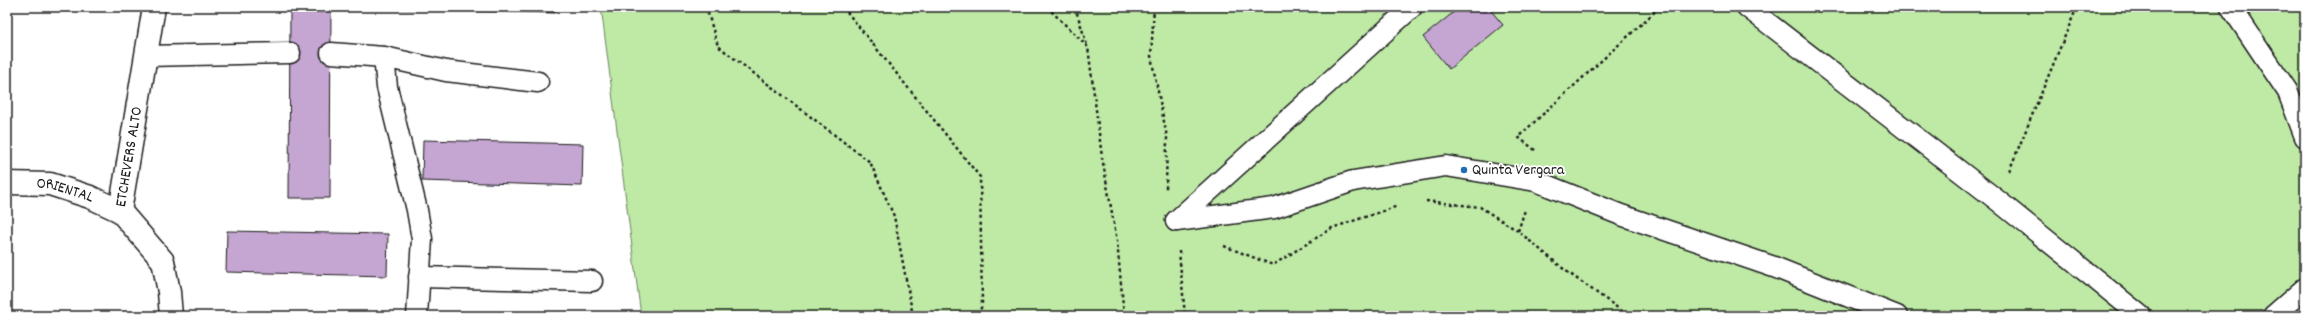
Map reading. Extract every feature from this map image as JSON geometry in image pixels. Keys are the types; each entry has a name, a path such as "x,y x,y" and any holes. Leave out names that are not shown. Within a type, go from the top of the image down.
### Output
{"street":[{"name":"ETCHEVERS ALTO","path":"154,7 120,211 163,261 169,292 171,316"},
{"name":"ORIENTAL","path":"7,182 50,184 90,197 120,211"}],"lane":[{"path":"1176,221 1412,7"},
{"path":"1747,7 1997,200 2141,316"},
{"path":"2231,7 2288,92 2305,137"},
{"path":"146,56 290,53"},
{"path":"331,53 384,57 446,70 538,82"},
{"path":"384,57 387,87 421,232 417,316"},
{"path":"1176,221 1274,208 1353,181 1446,166 1536,181 1621,215 1774,267 1897,316"},
{"path":"419,277 592,281"},
{"path":"2273,316 2305,288"}],"path":[{"path":"706,7 718,46 870,162 894,216 913,316"},
{"path":"843,7 980,177 982,305 978,316"},
{"path":"1047,7 1088,47"},
{"path":"1075,7 1088,47 1102,157 1117,240 1124,316"},
{"path":"1518,231 1536,181 1542,156 1518,137 1660,7"},
{"path":"1997,200 2077,7"},
{"path":"1176,221 1185,316"}],"green space":[{"name":"Quinta Vergara","path":"601,7 2305,7 2305,316 641,316"}],"building":[{"path":"290,7 331,7 330,198 289,198"},
{"path":"396,7 556,7 556,13 396,9"},
{"path":"1460,7 1488,7 1503,25 1449,69 1423,37"},
{"path":"423,140 583,144 582,186 422,181"},
{"path":"227,231 388,234 387,276 226,272"}],"place":[{"name":"Quinta Vergara","path":"1464,170"}]}
